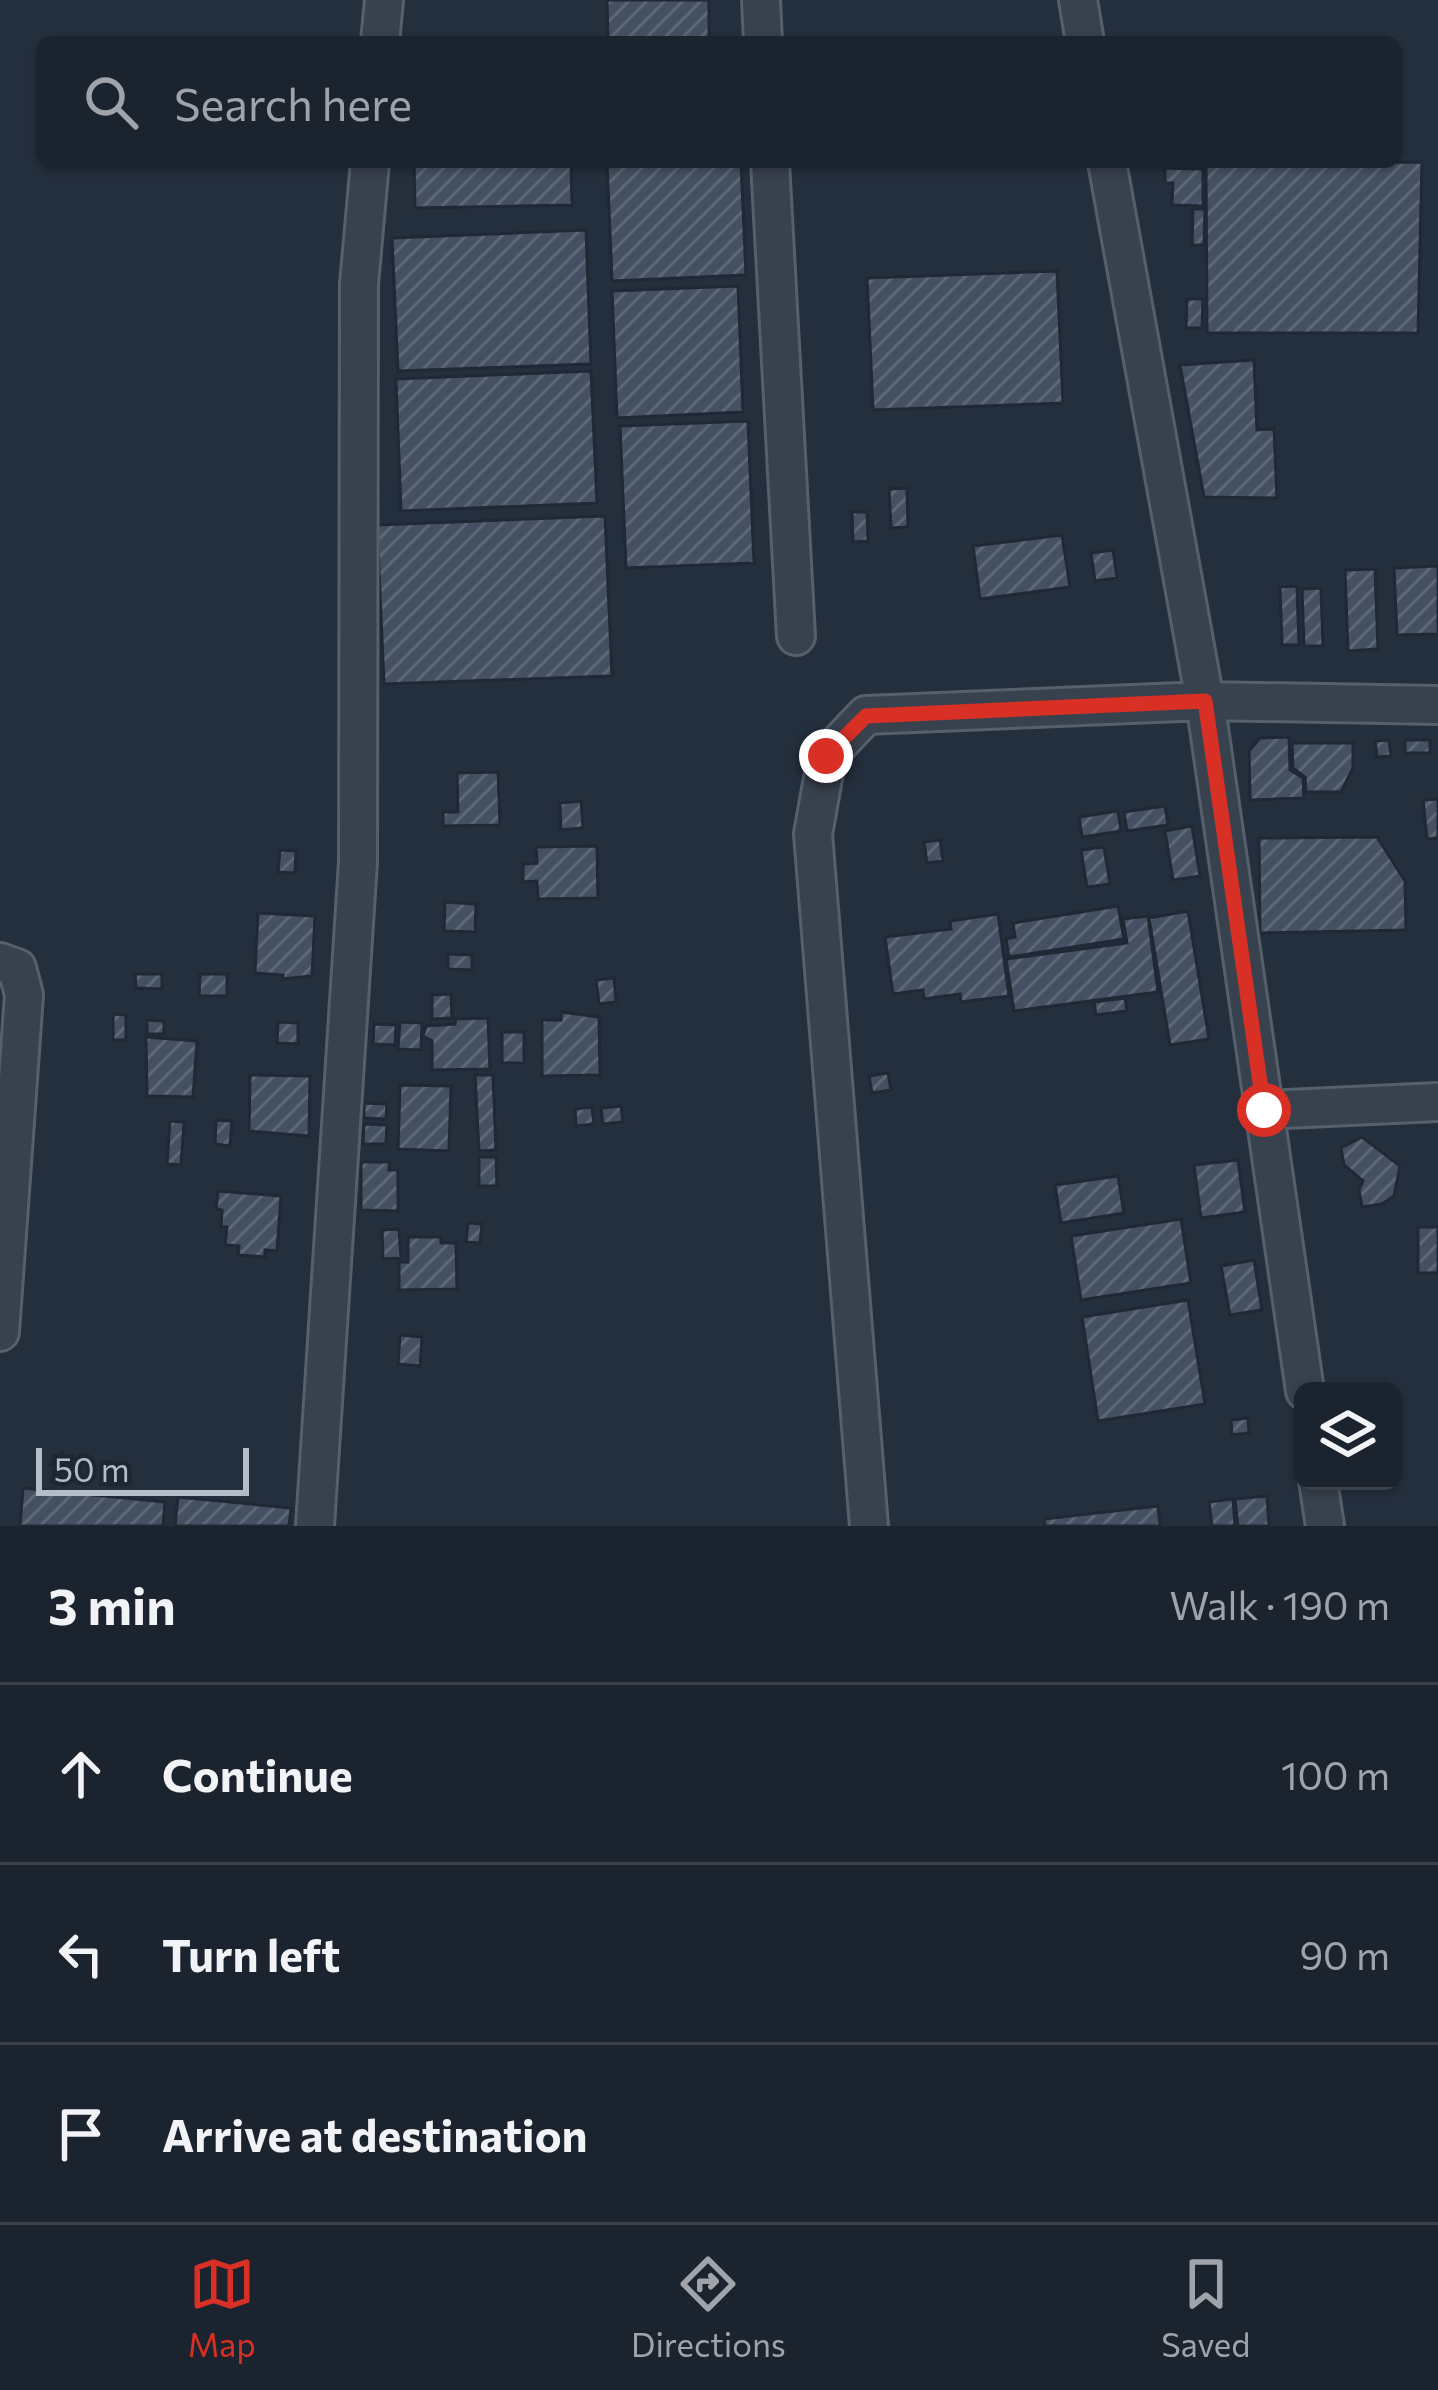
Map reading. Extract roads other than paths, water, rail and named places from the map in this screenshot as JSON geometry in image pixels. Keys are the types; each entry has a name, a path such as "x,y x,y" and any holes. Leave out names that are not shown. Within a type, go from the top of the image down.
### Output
{"street":[{"path":"381,36 384,0"},
{"path":"761,0 763,36"},
{"path":"1078,0 1084,36"},
{"path":"315,1526 358,862 359,284 369,168"},
{"path":"770,168 796,636"},
{"path":"1108,168 1205,701 1304,1382"},
{"path":"868,1526 813,834 826,756 866,716 1205,701 1438,705"},
{"path":"0,962 17,968 24,995 0,1332"},
{"path":"1264,1110 1438,1102"},
{"path":"1319,1490 1325,1526"}]}
